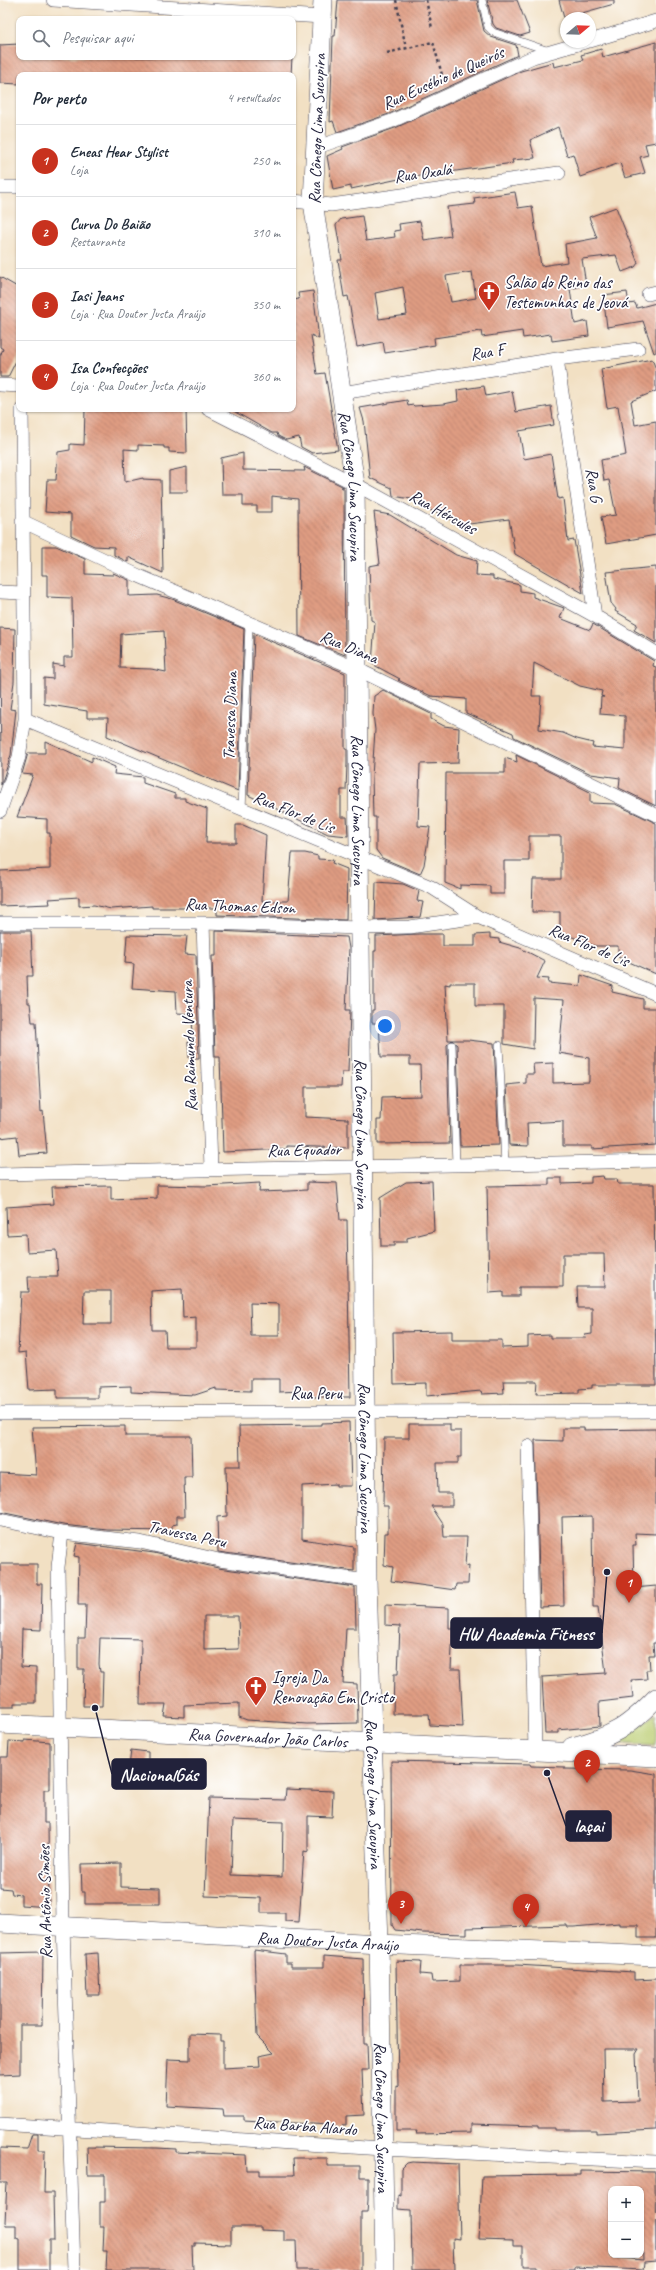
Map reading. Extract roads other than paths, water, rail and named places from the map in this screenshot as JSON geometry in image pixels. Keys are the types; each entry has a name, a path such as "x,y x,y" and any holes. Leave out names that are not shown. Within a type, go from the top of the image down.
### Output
{"street":[{"path":"53,0 323,8"},
{"name":"Rua Cônego Lima Sucupira","path":"323,8 313,202 355,484 367,1581 379,1944 382,2148 386,2270"},
{"path":"596,38 656,21"},
{"name":"Rua Eusébio de Queirós","path":"315,148 392,122 533,57 565,48"},
{"name":"Rua Oxalá","path":"296,201 331,205 559,173"},
{"path":"0,187 16,187"},
{"name":"Rua F","path":"341,393 556,359 638,349"},
{"name":"Rua G","path":"556,359 595,616"},
{"path":"0,385 16,386"},
{"path":"0,812 19,757 25,719 22,412"},
{"name":"Rua Hércules","path":"214,412 355,484 595,616 656,653"},
{"name":"Rua Diana","path":"22,521 249,624 357,668 656,815"},
{"path":"0,592 23,593"},
{"name":"Rua Flor de Lis","path":"25,719 431,887 478,917 656,994"},
{"name":"Rua Thomas Edson","path":"0,923 203,923 360,928 410,927 478,917"},
{"name":"Rua Raimundo Ventura","path":"203,923 211,1169"},
{"name":"Rua Equador","path":"0,1174 656,1161"},
{"name":"Rua Peru","path":"0,1413 365,1410 656,1411"},
{"path":"528,1446 535,1751"},
{"name":"Travessa Peru","path":"0,1520 62,1533 140,1542 219,1560 367,1581"},
{"name":"Rua Antônio Simões","path":"62,1533 58,1567 63,1925 74,2270"},
{"path":"555,1752 596,1741 623,1729 656,1698"},
{"name":"Rua Governador João Carlos","path":"0,1724 656,1757"},
{"name":"Rua Doutor Justa Araújo","path":"0,1923 63,1925 379,1944 656,1956"},
{"name":"Rua Barba Alardo","path":"0,2124 382,2148 656,2162"}],"lane":[{"path":"482,0 488,27 493,32 551,52"},
{"name":"Travessa Diana","path":"242,810 249,624"},
{"path":"452,1044 456,1165"},
{"path":"499,1045 505,1164"}],"place":[{"name":"Salão do Reino das Testemunhas de Jeová","path":"489,312"},
{"name":"HW Academia Fitness","path":"607,1572"},
{"name":"Eneas Hear Stylist","path":"629,1603"},
{"name":"Igreja Da Renovação Em Cristo","path":"256,1706"},
{"name":"NacionalGás","path":"95,1708"},
{"name":"laçai","path":"547,1773"},
{"name":"Curva Do Baião","path":"587,1783"},
{"name":"Iasi Jeans","path":"401,1924"},
{"name":"Isa Confecções","path":"526,1927"}]}
